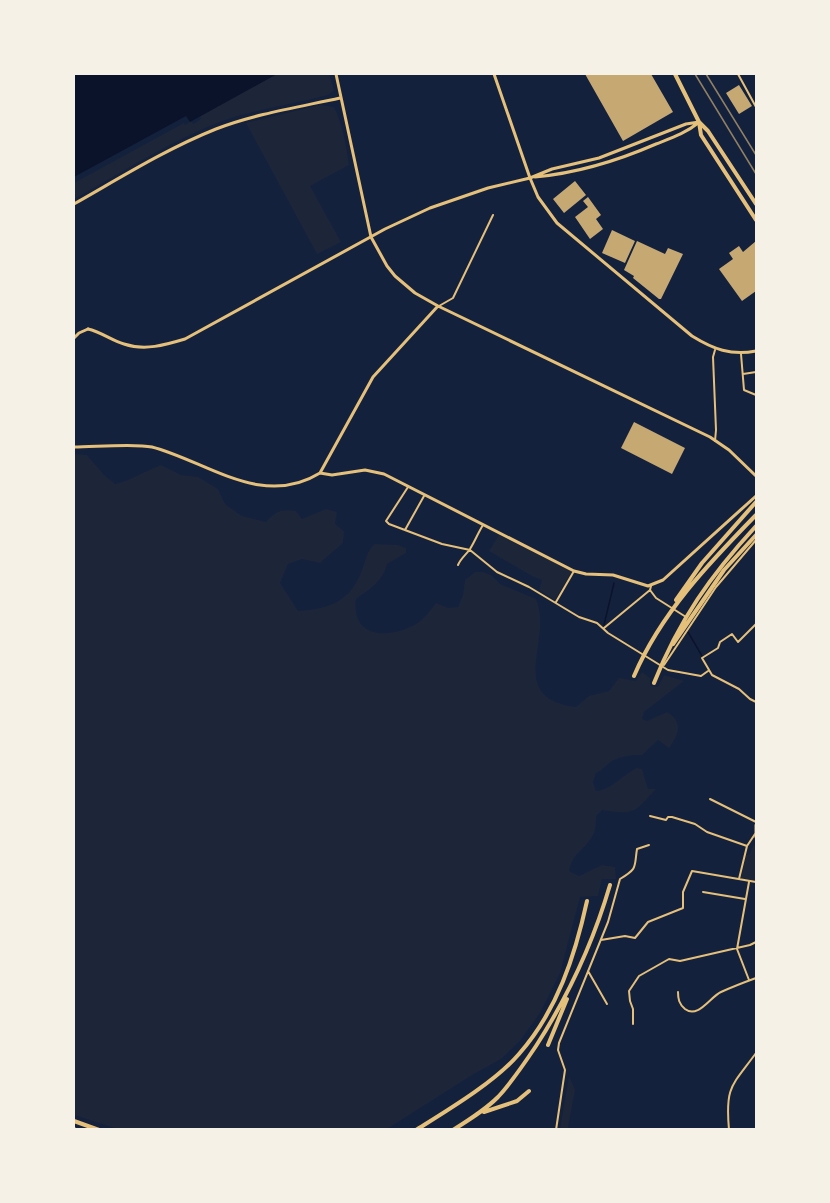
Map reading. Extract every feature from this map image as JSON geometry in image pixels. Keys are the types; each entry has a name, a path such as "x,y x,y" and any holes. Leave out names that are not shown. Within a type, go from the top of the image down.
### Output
{"highway":[{"path":"675,74 699,122 701,135 756,219"},
{"path":"699,122 708,131 756,204"},
{"path":"634,676 660,626 702,563 756,502"},
{"path":"660,626 690,585 756,515"},
{"path":"654,682 682,622 706,586 756,526"},
{"path":"664,659 684,626 724,570 756,538"},
{"path":"548,1045 579,971 610,885"},
{"path":"416,1130 497,1074 527,1044 552,1006 562,983 580,932 586,901"},
{"path":"453,1130 496,1099 524,1064 556,1014 579,971"},
{"path":"478,1113 517,1101 529,1091"},
{"path":"74,1121 99,1130"}],"street":[{"path":"336,74 371,237 395,276 416,293 438,306 715,441 738,458 756,476"},
{"path":"496,74 538,198 557,223 692,336 716,350 741,354 756,351"},
{"path":"738,74 756,107"},
{"path":"74,204 188,141 217,129 253,117 341,98"},
{"path":"530,178 552,169 599,158 686,124 699,122"},
{"path":"74,338 88,329 99,331 124,344 140,347 164,345 185,339 371,237 430,208 488,188 593,167 636,153 689,130 699,122"},
{"path":"74,447 150,447 230,479 262,484 289,484 311,478 320,473 373,376 438,306 444,305 453,298 494,216"},
{"path":"715,441 713,357 716,350"},
{"path":"741,354 744,390 756,395"},
{"path":"743,374 756,372"},
{"path":"320,473 332,475 365,470 384,474 574,571 613,575 651,588 656,598 694,621"},
{"path":"408,487 386,521 442,544 470,550 497,572 529,586 579,617 597,623 608,633 663,666 680,673 701,676 708,671"},
{"path":"405,530 424,495"},
{"path":"604,628 663,580 756,496"},
{"path":"458,565 461,557 470,550 474,538 483,525"},
{"path":"663,666 716,587 756,538"},
{"path":"556,602 574,571"},
{"path":"756,624 738,642 732,634 720,642 718,648 702,658 708,671 756,702"},
{"path":"710,799 756,824 756,835 747,846 739,879"},
{"path":"650,816 666,820 672,817 695,824 707,832 747,846"},
{"path":"556,1130 565,1071 558,1050 559,1042 608,922 620,879 636,867 637,849 649,844"},
{"path":"601,940 625,936 635,938 648,922 683,908 681,898 692,871 756,882"},
{"path":"749,881 737,949 749,980"},
{"path":"703,892 746,899"},
{"path":"633,1024 633,1009 629,991 639,976 669,959 680,961 737,949 756,942"},
{"path":"588,970 607,1004"},
{"path":"678,992 680,1004 692,1012 703,1007 721,992 756,978"},
{"path":"729,1130 728,1094 756,1053"}],"shaded area":[{"path":"74,74 277,74 190,122 186,116 74,177"},
{"path":"277,74 329,74 334,90 328,95 250,113 205,128 166,147 74,199 74,183 184,123 185,125 191,121 193,124 201,119 200,116"},
{"path":"320,105 334,107 342,128 349,165 310,186 341,242 317,254 246,123"},
{"path":"74,454 87,455 115,484 161,465 181,475 198,477 218,489 225,504 242,516 266,522 276,513 286,510 296,511 302,519 326,509 337,512 335,524 344,531 343,543 320,563 302,559 288,564 280,583 298,611 329,606 345,597 357,581 374,544 398,545 406,548 406,553 387,564 379,580 356,599 356,612 360,622 374,632 395,632 406,629 419,622 436,603 448,608 458,607 463,595 465,580 475,572 483,572 491,575 500,584 536,599 540,615 540,632 536,680 542,692 554,701 576,707 589,696 609,691 619,678 636,681 642,672 650,678 650,686 658,687 664,675 684,681 644,712 642,719 647,721 667,712 676,720 677,733 669,748 658,740 642,755 615,759 596,773 593,782 596,791 612,785 636,768 642,769 648,789 656,789 638,808 628,812 602,810 596,816 593,835 571,864 569,871 579,876 602,865 615,867 616,879 602,879 598,896 580,897 560,973 540,1013 520,1041 501,1059 387,1129 118,1129 74,1115"},
{"path":"499,535 572,571 555,600 539,590 542,580 489,551"},
{"path":"753,845 756,846 756,881 741,878 746,855 750,854"},
{"path":"569,1076 575,1090 568,1127 571,1129 560,1129"}],"building":[{"path":"585,74 651,74 673,112 623,141"},
{"path":"739,85 752,106 739,114 726,93"},
{"path":"575,181 586,195 564,213 553,199"},
{"path":"588,197 601,215 596,219 603,229 590,239 575,217 588,207 583,201"},
{"path":"612,230 635,241 625,263 602,253"},
{"path":"637,241 665,254 668,248 683,254 661,299 624,270"},
{"path":"756,241 756,291 742,301 719,269 733,259 729,253 739,246 743,252"},
{"path":"634,422 685,448 672,474 621,448"}],"waterway":[{"path":"604,625 614,583"},
{"path":"688,632 702,656"}],"railway":[{"path":"695,74 756,174"},
{"path":"706,74 756,155"}]}
